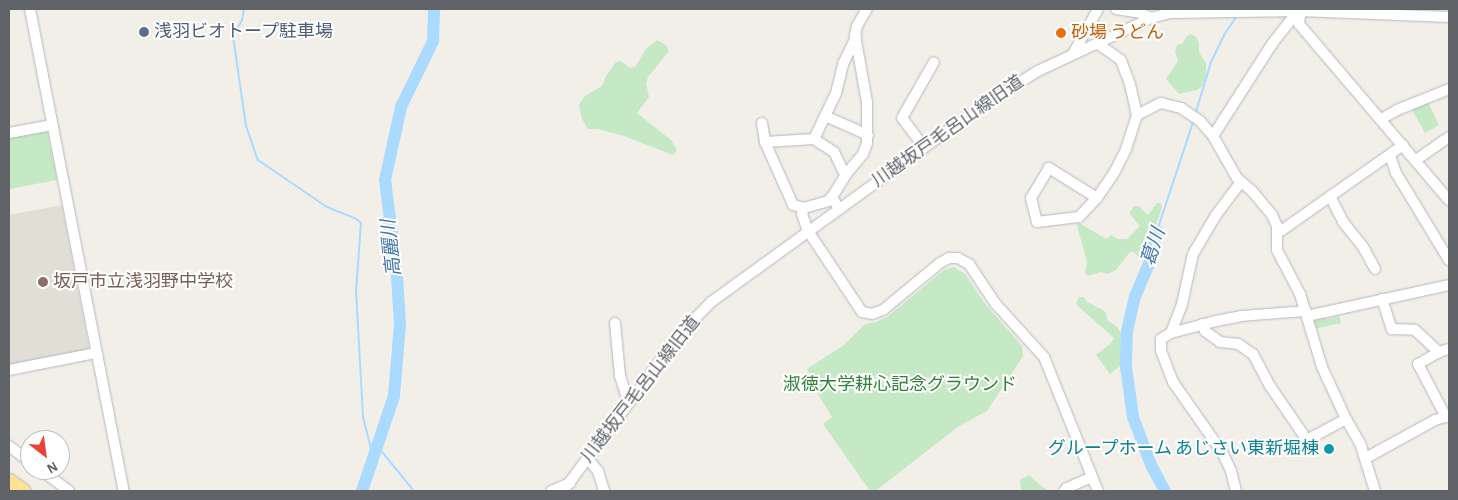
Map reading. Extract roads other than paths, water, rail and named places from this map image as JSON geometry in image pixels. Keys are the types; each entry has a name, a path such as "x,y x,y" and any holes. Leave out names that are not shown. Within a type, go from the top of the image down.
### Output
{"highway":[{"path":"9,481 23,491"}],"street":[{"path":"30,9 124,491"},
{"path":"762,123 765,142 793,205 804,208 828,201 863,154 868,135 866,102 856,38 857,26 867,9"},
{"path":"1073,54 1098,9"},
{"path":"1116,9 1153,14"},
{"path":"1300,10 1299,24 1449,200"},
{"name":"川越坂戸毛呂山線旧道","path":"563,491 681,333 696,317 737,282 1004,90 1153,14 1188,11 1300,10 1449,17"},
{"path":"1213,136 1272,44 1290,20"},
{"path":"814,139 836,93 843,64 856,38"},
{"path":"1097,43 1121,60 1130,84 1137,115 1126,149 1114,173 1097,198 1079,217 1037,222 1031,198 1049,168 1097,198"},
{"path":"924,147 902,118 934,62"},
{"path":"1381,119 1397,110 1449,90"},
{"path":"1137,115 1162,103 1180,108 1200,121 1213,136 1237,178 1252,191 1272,215 1278,233 1277,250 1300,294 1322,367 1346,419 1360,443 1375,491"},
{"path":"825,116 868,135"},
{"path":"9,133 52,125"},
{"path":"1416,160 1449,136"},
{"path":"765,142 814,139 834,152 845,176"},
{"path":"1278,233 1403,145"},
{"path":"1390,154 1396,173 1449,260"},
{"path":"1171,333 1182,304 1193,254 1216,215 1241,182"},
{"path":"1330,196 1343,222 1363,247 1375,269"},
{"path":"832,197 838,208"},
{"path":"804,208 802,214 808,231 854,302 862,312 867,314 877,312 890,305 940,263 950,258 958,258 968,264 994,303 1044,357 1098,491"},
{"path":"1236,491 1231,471 1222,452 1178,392 1167,369 1161,350 1161,339 1171,333 1202,324 1241,316 1306,314 1449,285"},
{"path":"1366,458 1448,417 1418,364 1444,351 1418,332 1392,329 1382,299"},
{"path":"615,323 620,376 629,403"},
{"path":"1202,324 1205,331 1220,342 1238,344 1253,354 1270,386 1307,440 1346,419"},
{"path":"9,370 96,352"},
{"path":"9,446 20,454"},
{"path":"587,458 598,471 604,491"},
{"path":"1064,491 1092,477"},
{"path":"54,480 69,491"},
{"path":"551,491 570,482"}],"waterway":[{"path":"244,9 242,20 233,36 246,126 258,160 327,207 361,223 356,291 363,417 374,460"},
{"name":"高麗川","path":"362,491 394,396 400,325 397,276 385,180 401,107 433,41 434,9"},
{"name":"葛川","path":"1195,115 1211,62 1224,35 1237,16"},
{"name":"葛川","path":"1157,231 1193,122"},
{"name":"葛川","path":"1157,231 1148,266 1135,296 1127,332 1126,367 1133,417 1151,465 1165,491"},
{"path":"378,447 414,491"}],"place":[{"name":"浅羽ビオトープ駐車場","path":"144,32"},
{"name":"砂場 うどん","path":"1061,33"},
{"name":"坂戸市立浅羽野中学校","path":"43,282"},
{"name":"グループホーム あじさい東新堀棟","path":"1329,449"}],"park label":[{"name":"淑徳大学耕心記念グラウンド","path":"900,385"}]}
